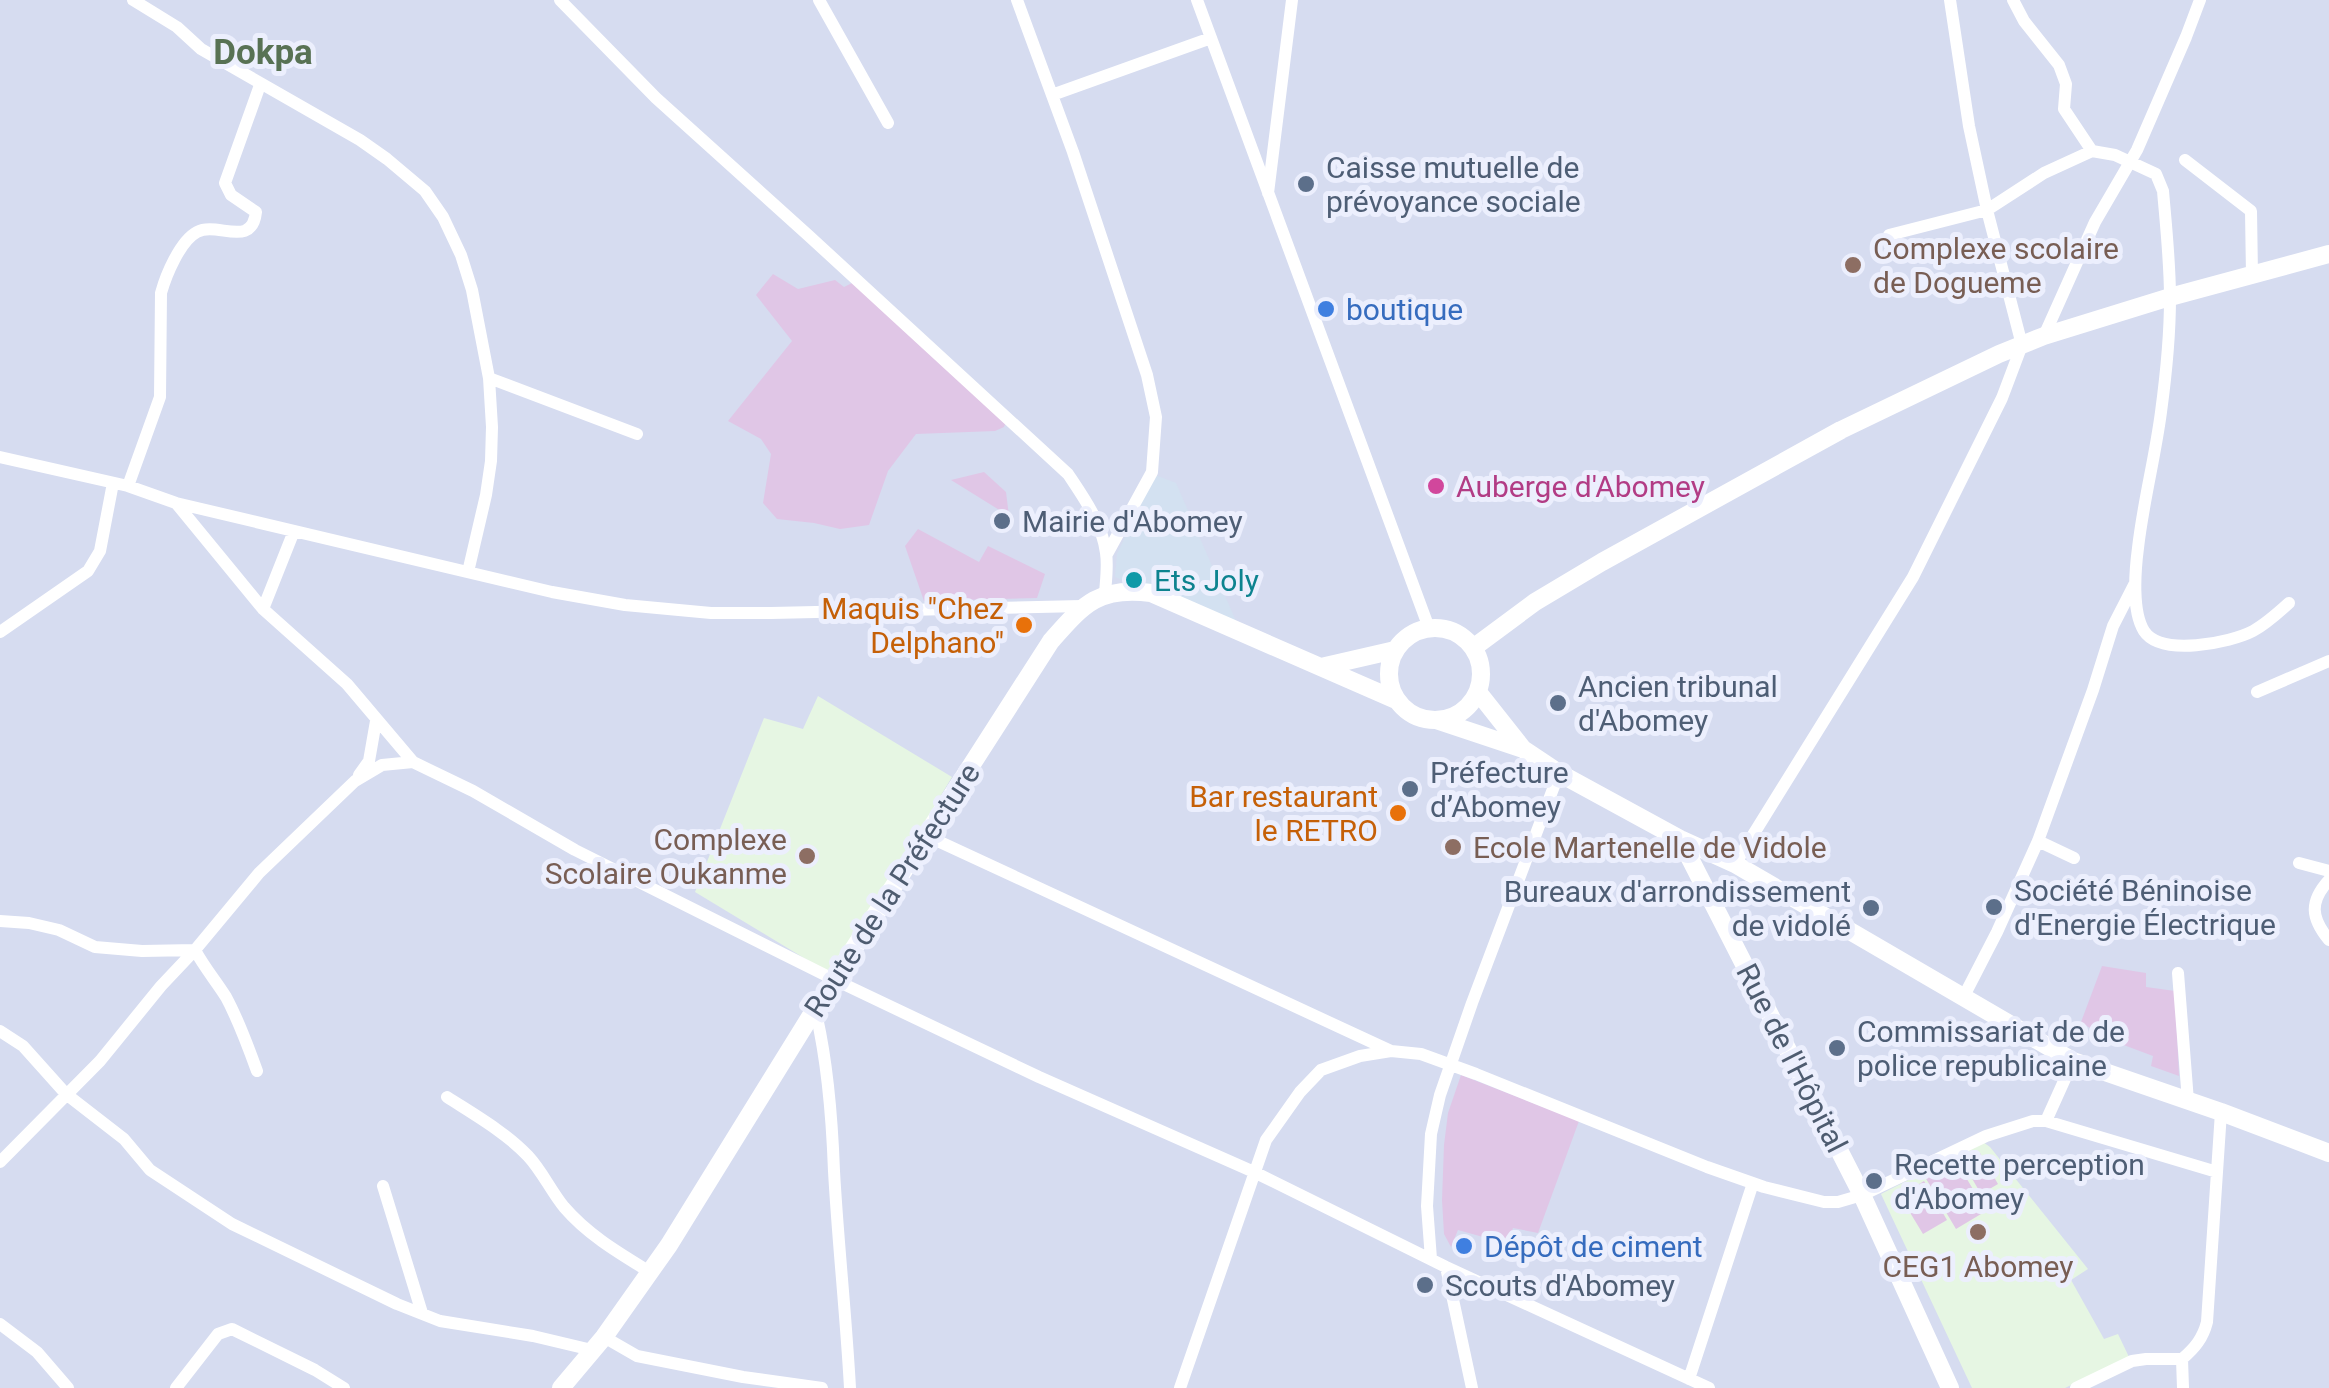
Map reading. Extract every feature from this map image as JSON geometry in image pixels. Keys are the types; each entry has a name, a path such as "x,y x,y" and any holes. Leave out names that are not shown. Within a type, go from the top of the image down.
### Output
{"street":[{"path":"133,0 177,26 200,49 360,140 407,174 443,217 472,290 489,378 491,461 468,572"},
{"path":"560,0 656,98 1068,474 1100,528 1107,554 1106,593 1150,593 1396,700 1414,715 1523,749 1680,840 1735,864 2073,1061 2329,1153"},
{"path":"819,0 888,123"},
{"path":"1017,0 1148,375 1156,416 1152,472 1107,554"},
{"path":"1197,0 1429,628"},
{"path":"1268,196 1292,0"},
{"path":"1735,864 1913,577 2002,398 2022,345 1986,210 1950,0"},
{"path":"2013,0 2024,21 2059,65 2066,84 2064,109 2092,151"},
{"path":"2044,336 2095,222 2131,161 2200,0"},
{"path":"1052,95 1211,38"},
{"path":"128,486 160,397 160,293 165,277 188,239 198,231 244,231 256,218 256,212 231,196 225,183 260,85"},
{"path":"1889,234 1986,210 2044,173 2092,151 2131,161 2156,174 2162,182 2170,297 2161,414 2134,585 2143,630 2155,641 2168,645 2212,643 2254,630 2289,603"},
{"path":"2185,160 2251,211 2252,275"},
{"path":"1474,648 1535,602 1841,430 2022,345 2170,297 2329,254"},
{"path":"489,378 637,434"},
{"path":"0,457 552,592 626,605 771,614 1082,606"},
{"path":"0,632 88,571 100,551 113,482"},
{"path":"176,502 263,608 348,684 413,762 473,791 575,850 835,980 1039,1077 1254,1172 1446,1267 1708,1388"},
{"path":"263,608 294,530"},
{"path":"1964,998 2038,841 2114,626 2134,585"},
{"name":"Route de la Préfecture","path":"561,1388 650,1272 1051,642 1082,606 1106,593"},
{"path":"1396,700 1389,680 1395,650 1409,636 1429,628 1449,630 1474,648 1481,670 1478,692 1465,709 1436,720"},
{"path":"1320,666 1395,650"},
{"path":"2257,692 2329,661"},
{"path":"1478,692 1523,749"},
{"path":"0,1162 100,1061 259,873 355,781 369,761 376,720"},
{"path":"355,781 382,765 413,762"},
{"path":"1431,1258 1427,1206 1431,1134 1450,1064 1559,773"},
{"path":"928,836 1392,1051"},
{"name":"Rue de l'Hôpital","path":"1680,840 1862,1195 1950,1388"},
{"path":"2038,841 2074,858"},
{"path":"2299,862 2329,872"},
{"path":"2329,880 2320,890 2315,912 2319,929 2329,940"},
{"path":"0,921 59,930 95,947 142,952 195,950"},
{"path":"195,950 240,1025 257,1071"},
{"path":"2178,973 2188,1100"},
{"path":"815,1009 834,1138 850,1388"},
{"path":"0,1031 23,1046 66,1094 124,1139 150,1170 232,1224 382,1297 440,1321 598,1344 742,1377 822,1388"},
{"path":"1180,1388 1266,1140 1321,1070 1360,1056 1392,1051 1422,1054 1753,1184 1824,1202 1862,1195 1986,1136 2033,1121 2046,1121 2216,1172"},
{"path":"2046,1121 2073,1061"},
{"path":"447,1096 504,1134 530,1158 561,1204 580,1224 650,1272"},
{"path":"2076,1388 2132,1361 2182,1359 2200,1341 2207,1322 2222,1112"},
{"path":"1689,1379 1753,1184"},
{"path":"382,1186 422,1313"},
{"path":"1446,1267 1472,1388"},
{"path":"0,1324 37,1352 68,1388"},
{"path":"176,1388 218,1334 232,1329 338,1386"},
{"path":"2182,1359 2183,1388"}],"shaded area":[{"path":"0,0 2329,0 2329,1388 0,1388"},
{"path":"773,274 798,289 835,280 844,287 854,282 1006,422 1004,427 995,431 916,434 888,471 869,525 840,529 777,519 763,503 771,454 761,439 728,421 792,341 756,295"},
{"path":"984,472 1006,492 1009,516 951,480"},
{"path":"1155,475 1176,483 1239,628 1115,577 1117,554"},
{"path":"918,529 979,562 988,546 1045,574 1037,598 924,601 905,546"},
{"name":"Complexe Scolaire Oukanme","path":"818,696 952,777 832,975 695,892 764,718 803,729"},
{"path":"2102,966 2146,973 2146,987 2175,991 2179,1076 2151,1066 2153,1056 2105,1038 2081,1022"},
{"path":"1461,1075 1579,1121 1538,1233 1513,1228 1508,1244 1458,1230 1451,1247 1444,1234 1444,1145 1448,1113"},
{"name":"CEG1 Abomey","path":"1983,1142 2088,1269 2071,1280 2104,1339 2118,1334 2129,1357 2065,1388 1972,1388 1881,1194"},
{"path":"1980,1153 1998,1184 1981,1194 1963,1163"},
{"path":"1955,1159 1986,1211 1956,1229 1925,1177"},
{"path":"1924,1181 1947,1220 1923,1234 1900,1196"}],"place":[{"name":"Caisse mutuelle de prévoyance sociale","path":"1306,184"},
{"name":"Complexe scolaire de Dogueme","path":"1853,265"},
{"name":"boutique","path":"1326,309"},
{"name":"Auberge d'Abomey","path":"1436,486"},
{"name":"Mairie d'Abomey","path":"1002,521"},
{"name":"Ets Joly","path":"1134,580"},
{"name":"Maquis \"Chez Delphano\"","path":"1024,625"},
{"name":"Ancien tribunal d'Abomey","path":"1558,703"},
{"name":"Préfecture d’Abomey","path":"1410,789"},
{"name":"Bar restaurant le RETRO","path":"1398,813"},
{"name":"Ecole Martenelle de Vidole","path":"1453,847"},
{"name":"Complexe Scolaire Oukanme","path":"807,856"},
{"name":"Société Béninoise d'Energie Électrique","path":"1994,907"},
{"name":"Bureaux d'arrondissement de vidolé","path":"1871,908"},
{"name":"Commissariat de de police republicaine","path":"1837,1048"},
{"name":"Recette perception d'Abomey","path":"1874,1181"},
{"name":"CEG1 Abomey","path":"1978,1232"},
{"name":"Dépôt de ciment","path":"1464,1246"},
{"name":"Scouts d'Abomey","path":"1425,1285"}],"district":[{"name":"Dokpa","path":"263,52"}]}
